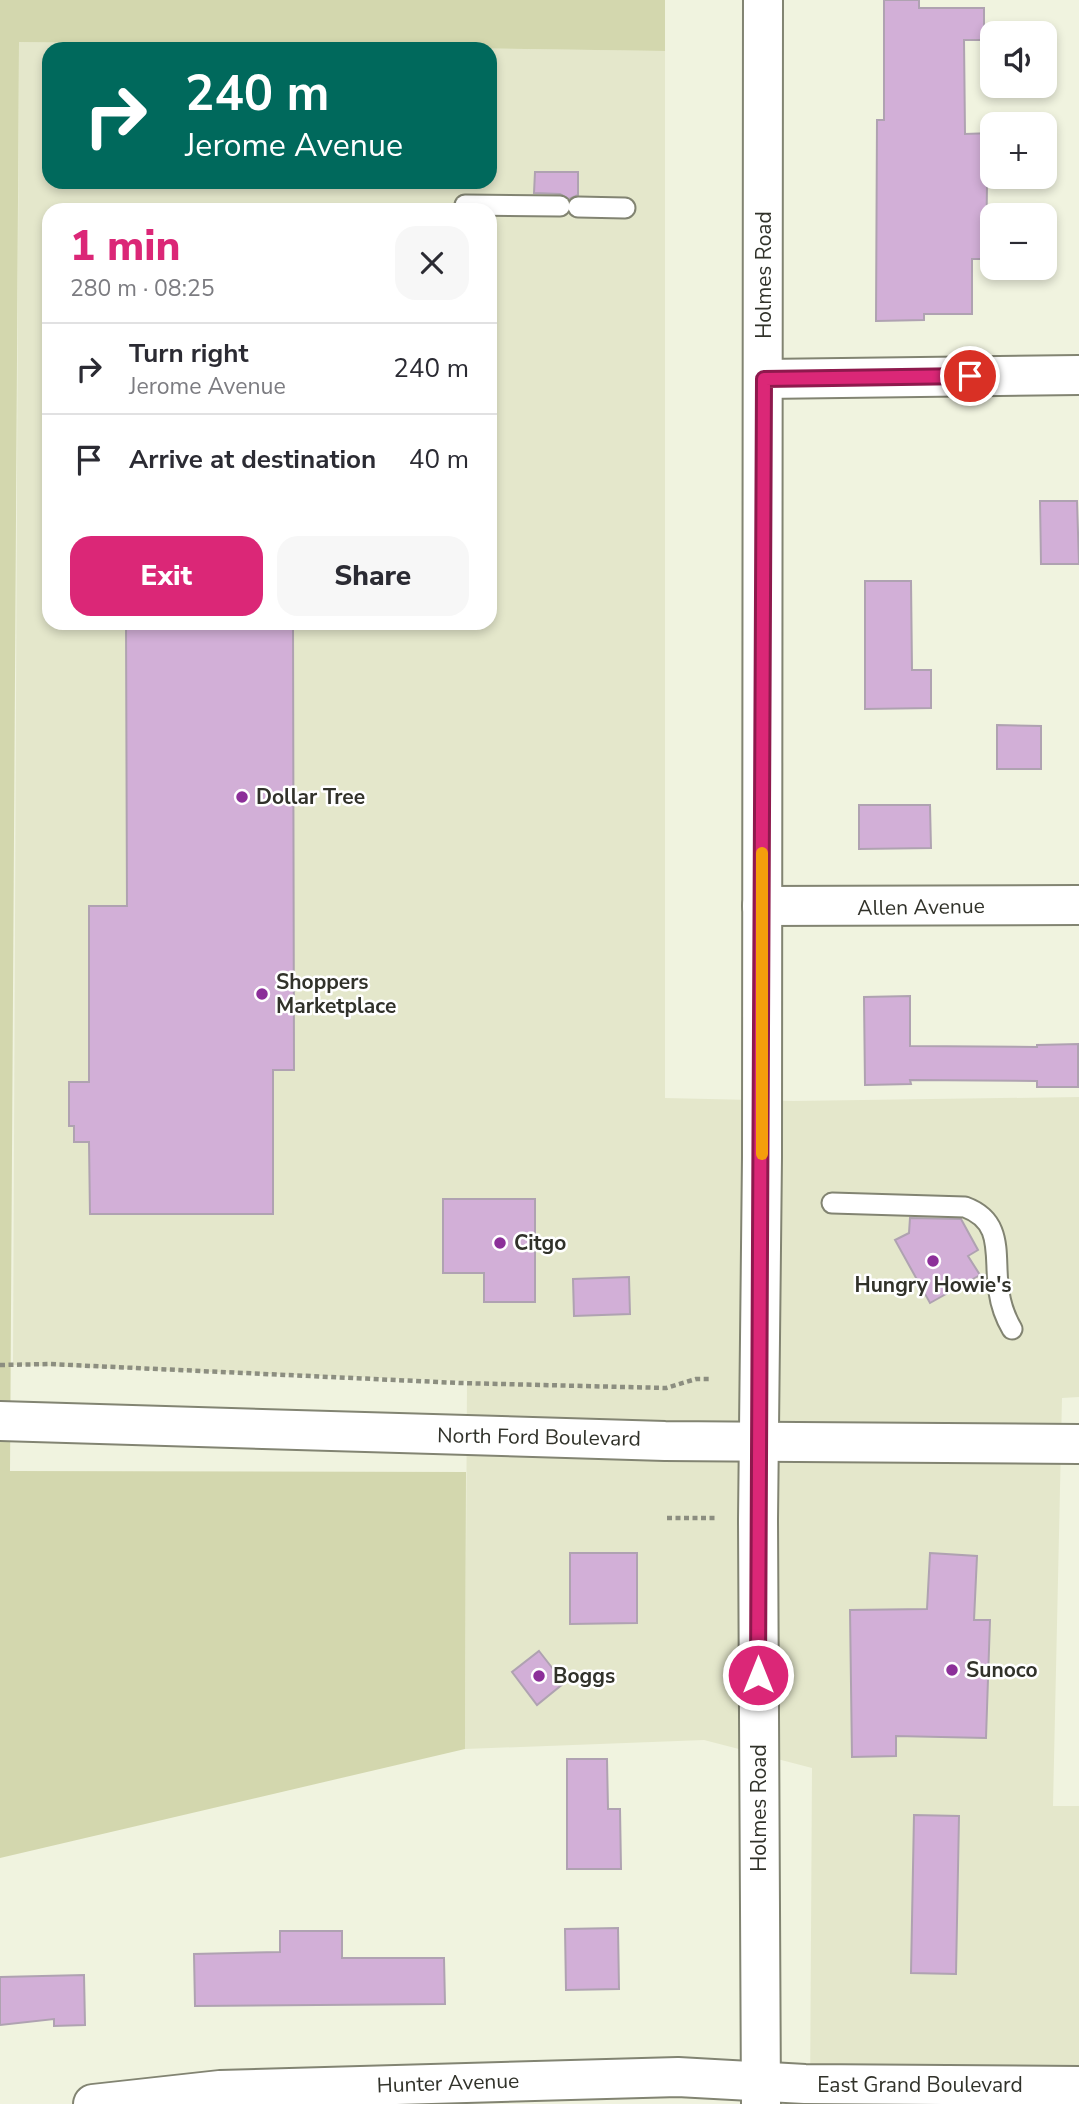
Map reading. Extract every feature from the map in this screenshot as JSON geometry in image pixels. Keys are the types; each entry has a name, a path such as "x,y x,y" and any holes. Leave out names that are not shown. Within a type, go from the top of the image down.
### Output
{"main road":[{"name":"Holmes Road","path":"761,2093 758,1589 764,379 763,0"},
{"path":"764,379 1079,375"},
{"name":"Allen Avenue","path":"762,906 1079,905"},
{"name":"North Ford Boulevard","path":"0,1421 385,1434 1079,1444"},
{"name":"Hunter Avenue","path":"93,2104 678,2077 761,2093"},
{"name":"East Grand Boulevard","path":"761,2093 1079,2086"}],"lane":[{"path":"497,205 625,208"},
{"path":"832,1203 965,1206 985,1217 997,1244 998,1290 1003,1311 1012,1329"}],"path":[{"path":"0,1365 49,1364 460,1383 666,1388 696,1379 711,1379"},
{"path":"667,1518 716,1518"}],"shaded area":[{"path":"0,0 665,0 665,51 497,49 497,42 19,42 10,1471 466,1472 465,1749 0,1858"},
{"path":"19,42 42,42 42,189 497,189 497,49 665,51 665,1098 793,1101 1079,1097 1079,1397 1062,1398 1053,1806 1079,1806 1079,2104 810,2104 812,1768 704,1740 465,1749 467,1381 13,1365"}],"building":[{"path":"884,0 919,0 919,8 984,8 984,21 980,21 980,40 964,40 965,134 980,133 980,189 987,189 987,203 980,203 980,259 972,259 972,314 924,314 924,320 876,321 877,120 884,120"},
{"path":"535,172 578,172 578,195 569,199 560,194 534,193"},
{"path":"1040,501 1077,501 1079,564 1041,564"},
{"path":"865,581 911,581 912,670 931,670 931,708 865,709"},
{"path":"126,630 293,630 294,1070 273,1070 273,1214 90,1214 89,1142 74,1142 74,1126 69,1126 69,1082 89,1082 89,906 127,906"},
{"path":"997,725 1041,726 1041,769 997,769"},
{"path":"859,805 930,805 931,848 859,849"},
{"path":"910,996 910,1046 1037,1047 1078,1044 1078,1087 1037,1087 1037,1081 910,1080 911,1084 865,1085 864,997"},
{"path":"443,1199 535,1199 535,1302 484,1302 484,1273 443,1273"},
{"path":"910,1218 961,1219 978,1250 968,1256 980,1275 930,1303 895,1240 909,1233"},
{"path":"629,1277 630,1314 574,1316 573,1279"},
{"path":"570,1553 637,1553 637,1623 570,1624"},
{"path":"930,1553 977,1556 974,1620 990,1620 986,1738 896,1736 896,1756 852,1757 850,1610 927,1609"},
{"path":"539,1651 564,1683 537,1705 512,1672"},
{"path":"567,1759 607,1759 608,1809 620,1809 621,1869 567,1869"},
{"path":"914,1815 959,1816 956,1974 911,1973"},
{"path":"618,1928 619,1989 566,1990 565,1929"},
{"path":"280,1931 342,1931 342,1958 444,1958 445,2004 195,2006 194,1954 280,1952"},
{"path":"84,1975 85,2025 54,2026 54,2019 0,2025 0,1977"}],"slow traffic":[{"path":"762,853 762,1154"}],"place":[{"name":"Dollar Tree","path":"242,797"},
{"name":"Shoppers Marketplace","path":"262,994"},
{"name":"Citgo","path":"500,1243"},
{"name":"Hungry Howie's","path":"933,1261"},
{"name":"Sunoco","path":"952,1670"},
{"name":"Boggs","path":"539,1676"}],"route":[{"path":"758,1675 764,379 970,376"}]}
